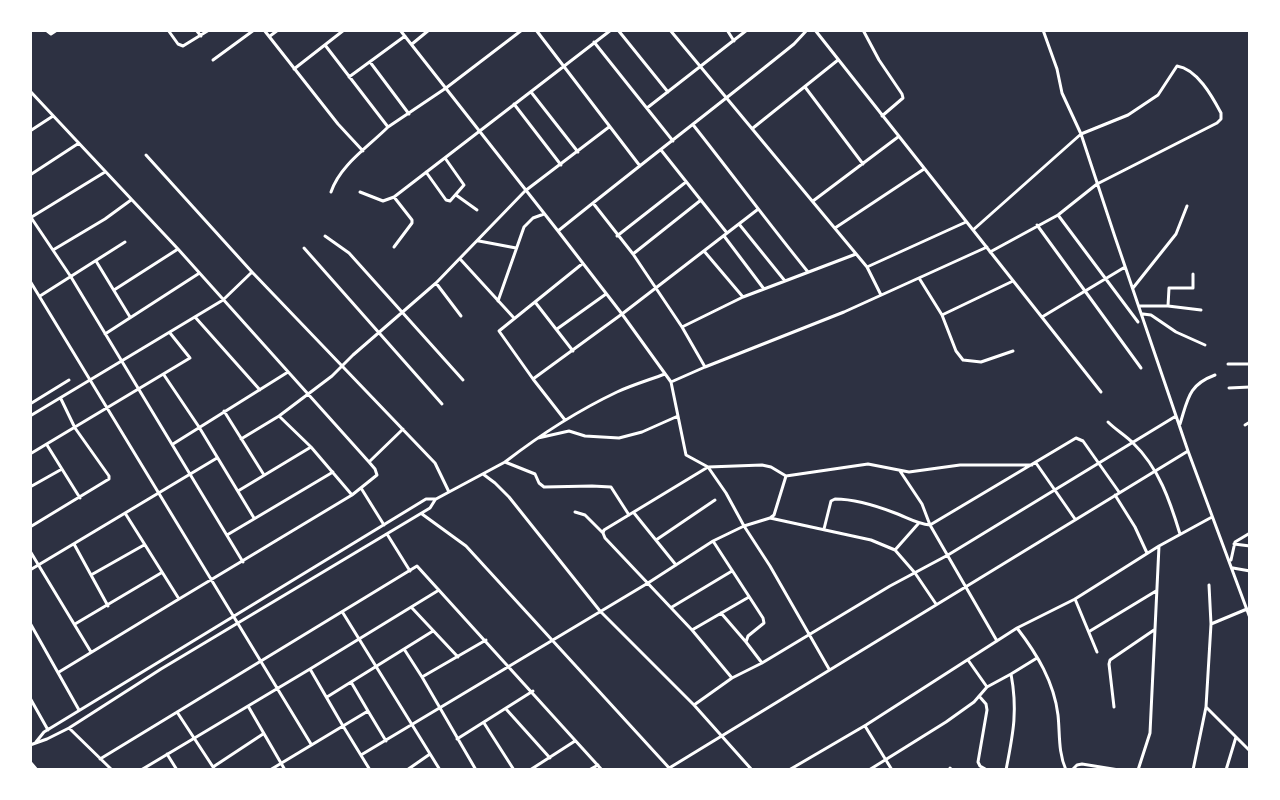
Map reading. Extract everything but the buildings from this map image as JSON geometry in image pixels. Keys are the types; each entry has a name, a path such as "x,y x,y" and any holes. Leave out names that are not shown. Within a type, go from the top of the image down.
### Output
{"highway":[{"path":"30,763 36,770"}],"street":[{"path":"45,30 51,34 57,30"},
{"path":"168,30 181,46 209,30"},
{"path":"196,30 201,36"},
{"path":"213,60 254,30"},
{"path":"264,30 338,124 363,151"},
{"path":"269,37 278,30"},
{"path":"294,69 344,30"},
{"path":"400,30 622,314 671,382 686,455 708,467 726,493 830,669"},
{"path":"412,44 429,30"},
{"path":"331,192 335,180 388,128 446,88 522,30"},
{"path":"536,30 640,166"},
{"path":"360,192 383,201 394,197 610,30"},
{"path":"618,30 668,92"},
{"path":"670,30 857,254 867,267 880,295"},
{"path":"727,30 734,41"},
{"path":"647,108 747,30"},
{"path":"558,231 729,98 794,44 807,30"},
{"path":"815,30 1101,392"},
{"path":"863,30 903,98 882,116"},
{"path":"1043,30 1057,69 1062,93 1082,134 1188,451 1250,618"},
{"path":"349,77 405,36"},
{"path":"594,42 673,141"},
{"path":"325,45 388,128"},
{"path":"753,128 838,60"},
{"path":"370,62 409,114"},
{"path":"972,230 1082,134 1111,124 1158,95 1175,68 1179,66 1201,82 1221,113 1221,119 1217,123 1097,184 1058,215 990,252"},
{"path":"805,87 863,164"},
{"path":"30,91 178,249 198,274 369,462 375,469 376,475 352,495 59,672"},
{"path":"530,92 578,152"},
{"path":"514,104 561,165"},
{"path":"30,131 53,116"},
{"path":"694,126 757,210 808,272"},
{"path":"241,439 279,416 344,367 353,355 404,313 461,260 525,191 609,128"},
{"path":"813,201 899,137"},
{"path":"30,175 79,143"},
{"path":"661,150 701,200 764,290"},
{"path":"146,155 300,324 435,463 449,492"},
{"path":"426,172 446,200 450,201 464,184 445,158"},
{"path":"835,228 924,169"},
{"path":"105,172 30,217 71,277 243,562"},
{"path":"616,236 687,182"},
{"path":"456,195 477,210"},
{"path":"394,197 412,220 394,247"},
{"path":"53,250 105,219 131,200"},
{"path":"633,254 701,200"},
{"path":"592,203 657,288 705,368"},
{"path":"1133,288 1176,234 1187,206"},
{"path":"532,379 657,288 757,210"},
{"path":"498,300 528,221 544,214"},
{"path":"1058,215 1138,322"},
{"path":"867,267 966,222"},
{"path":"739,224 785,281"},
{"path":"1037,225 1141,368"},
{"path":"325,236 350,253 463,380"},
{"path":"479,241 517,248"},
{"path":"40,296 125,242"},
{"path":"671,382 880,295 987,247"},
{"path":"304,248 442,404"},
{"path":"114,290 178,249"},
{"path":"704,251 743,297"},
{"path":"682,327 743,297 857,254"},
{"path":"461,260 514,319"},
{"path":"96,261 130,317"},
{"path":"565,420 532,379 499,331 582,264"},
{"path":"1042,317 1125,266"},
{"path":"30,416 223,300 252,272"},
{"path":"105,334 198,274"},
{"path":"1168,306 1169,288 1193,288 1192,274"},
{"path":"919,278 942,315 956,351 963,360 981,362 1013,351"},
{"path":"30,281 157,493 213,580 276,690 311,744"},
{"path":"942,315 1013,281"},
{"path":"436,283 461,316"},
{"path":"557,329 606,294"},
{"path":"535,302 573,351"},
{"path":"1140,306 1168,306 1201,310"},
{"path":"1142,314 1151,315 1176,333 1205,345"},
{"path":"195,317 260,390"},
{"path":"30,454 107,410 190,358 170,333"},
{"path":"1228,364 1250,364"},
{"path":"173,444 288,372"},
{"path":"164,374 254,518"},
{"path":"30,745 69,728 161,669 422,513 430,508 436,499 505,462 536,438 565,420 617,392 665,374"},
{"path":"1179,425 1193,387 1215,375"},
{"path":"30,404 69,380"},
{"path":"1229,388 1250,387"},
{"path":"30,527 109,479 75,428 60,398"},
{"path":"224,411 264,475"},
{"path":"279,416 311,447 352,495"},
{"path":"536,438 568,431 585,436 619,438 642,432 678,416"},
{"path":"694,705 732,678 762,663 890,586 948,555 1176,416"},
{"path":"1108,422 1133,443 1155,471 1163,484 1180,534"},
{"path":"1245,425 1250,422"},
{"path":"369,462 403,429"},
{"path":"824,529 831,501 835,499 854,501 894,513 918,524 930,525 1034,464 1070,440 1080,438 1099,463 1135,526 1147,553"},
{"path":"47,445 80,498"},
{"path":"238,490 311,447"},
{"path":"422,513 466,546 669,769 1188,451"},
{"path":"30,570 217,458"},
{"path":"505,462 535,474 538,483 544,488 592,486 611,488 629,515"},
{"path":"603,533 604,530 708,467 762,465 771,467 786,476 868,464 909,472 960,465 1034,464"},
{"path":"1034,464 1056,490 1075,519"},
{"path":"30,487 62,469"},
{"path":"900,471 922,504 930,525 997,641"},
{"path":"227,535 333,472"},
{"path":"483,474 509,497 600,611 694,705 752,770"},
{"path":"361,755 713,542 744,526 770,518 774,515 786,476"},
{"path":"361,488 384,525"},
{"path":"36,742 48,730 426,499 436,499"},
{"path":"656,540 715,500"},
{"path":"575,512 585,515 603,533 672,607 732,678"},
{"path":"125,513 179,599"},
{"path":"634,513 676,565"},
{"path":"789,770 865,726 1017,628 1075,599 1147,553 1212,516"},
{"path":"770,518 871,540 895,550 915,573 936,604"},
{"path":"895,550 918,524"},
{"path":"1231,562 1234,544 1250,533"},
{"path":"387,534 410,571"},
{"path":"713,542 764,623 748,636 746,642"},
{"path":"74,544 108,606"},
{"path":"1234,544 1250,546"},
{"path":"91,575 144,545"},
{"path":"1138,770 1150,734 1159,546"},
{"path":"30,551 91,653"},
{"path":"100,759 417,566 533,691 602,770"},
{"path":"1233,568 1250,571"},
{"path":"672,607 732,570"},
{"path":"75,624 162,573"},
{"path":"1193,770 1206,707 1211,624 1209,585"},
{"path":"141,770 360,640 439,590"},
{"path":"1090,631 1156,591"},
{"path":"692,630 749,597"},
{"path":"1075,599 1097,652"},
{"path":"412,608 458,657"},
{"path":"1211,624 1247,609"},
{"path":"342,613 440,770"},
{"path":"721,613 762,663"},
{"path":"30,623 80,711"},
{"path":"1017,628 1037,658 1054,693 1060,731 1059,749 1066,770"},
{"path":"1114,707 1108,664 1110,660 1154,630"},
{"path":"326,697 433,632"},
{"path":"422,677 486,640"},
{"path":"404,649 475,770"},
{"path":"869,770 946,722 974,702 987,687 1037,658"},
{"path":"968,660 987,687"},
{"path":"310,669 370,770"},
{"path":"1006,770 1015,723 1015,697 1011,674"},
{"path":"351,682 386,741"},
{"path":"457,739 533,691"},
{"path":"979,696 986,704 987,710 978,762 987,770"},
{"path":"30,698 48,730"},
{"path":"248,706 285,770"},
{"path":"1206,707 1250,751"},
{"path":"506,709 550,758"},
{"path":"270,770 368,711"},
{"path":"177,712 214,768 263,734"},
{"path":"484,723 514,770"},
{"path":"865,726 892,770"},
{"path":"69,728 112,770"},
{"path":"1226,770 1236,737"},
{"path":"530,770 575,741"},
{"path":"167,754 177,770"},
{"path":"407,770 431,754"},
{"path":"1072,770 1082,764 1119,770"},
{"path":"589,770 598,765"}]}
